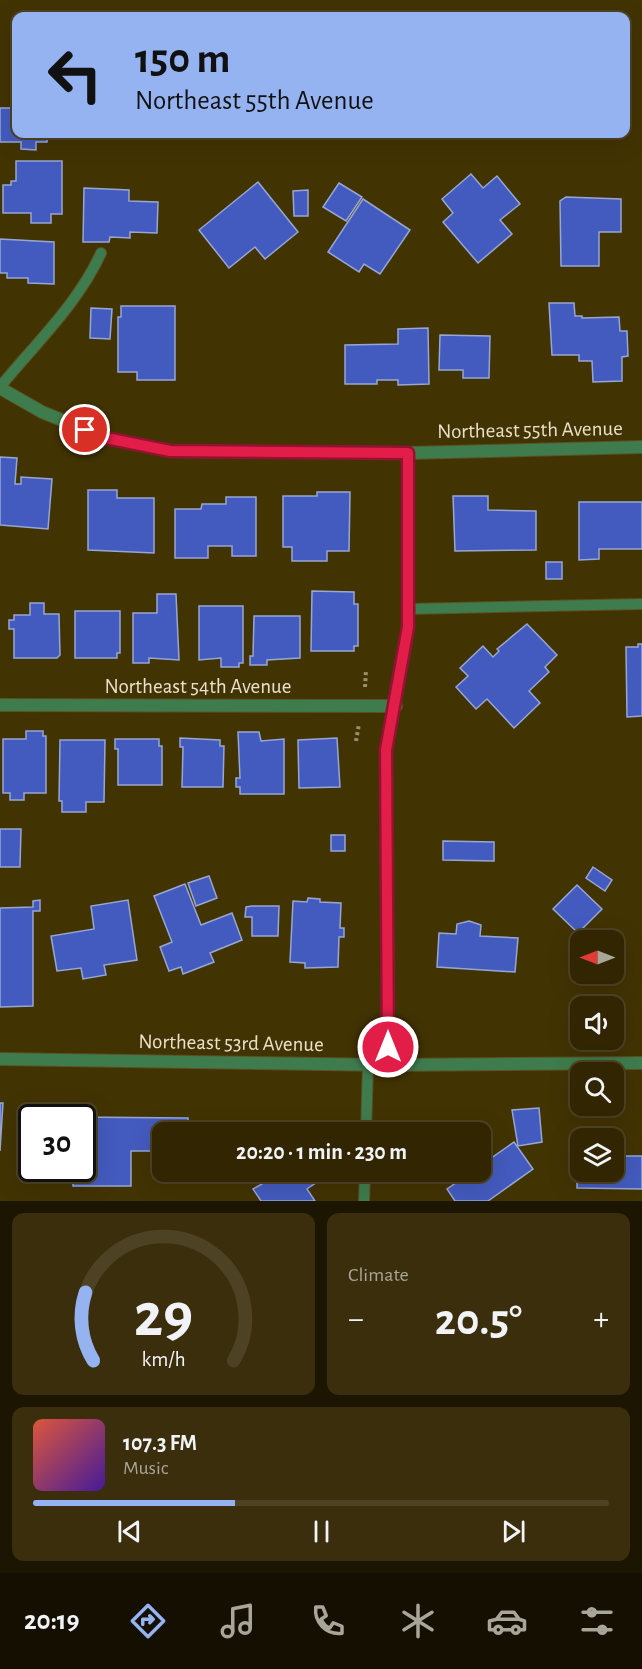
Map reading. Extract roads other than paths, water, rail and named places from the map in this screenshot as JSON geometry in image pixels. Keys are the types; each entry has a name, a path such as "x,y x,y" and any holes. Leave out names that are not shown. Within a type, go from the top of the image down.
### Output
{"street":[{"name":"Northeast 55th Avenue","path":"0,388 42,412 106,438 170,451 408,453 642,447"},
{"path":"388,1065 386,750 396,706 408,627 408,453"},
{"name":"Northeast 54th Avenue","path":"0,705 396,706"},
{"name":"Northeast 53rd Avenue","path":"0,1059 368,1065 642,1063"}],"lane":[{"path":"0,388 74,300 90,277 101,253"},
{"path":"408,609 642,604"},
{"path":"366,1122 368,1065"},
{"path":"364,1201 365,1182"}]}
